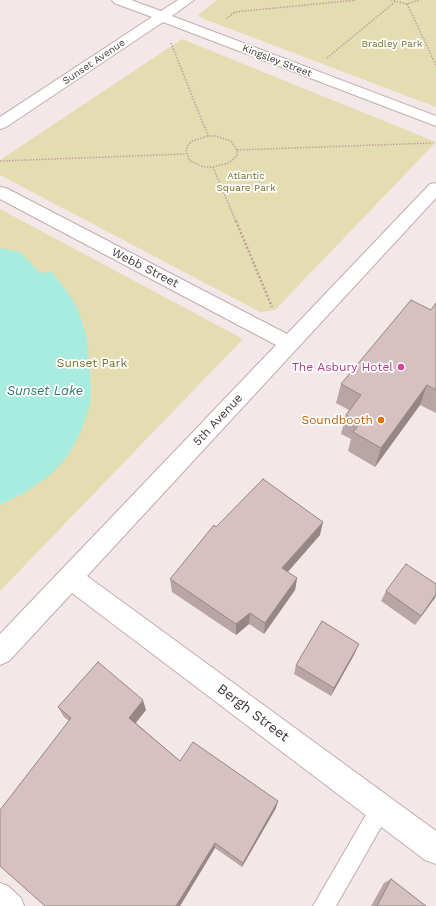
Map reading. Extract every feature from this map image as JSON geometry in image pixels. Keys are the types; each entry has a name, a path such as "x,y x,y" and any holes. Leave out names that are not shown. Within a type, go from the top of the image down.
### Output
{"street":[{"name":"Kingsley Street","path":"119,0 436,121"},
{"name":"Sunset Avenue","path":"0,124 187,0"},
{"name":"5th Avenue","path":"0,652 436,188"},
{"name":"Webb Street","path":"0,192 290,344"},
{"name":"Bergh Street","path":"69,577 436,849"}],"lane":[{"path":"324,906 381,808"},
{"path":"0,894 13,906"}],"path":[{"path":"223,21 235,12 356,0"},
{"path":"391,0 394,2 407,4 419,0"},
{"path":"325,60 394,2"},
{"path":"407,4 436,65"},
{"path":"170,40 208,136"},
{"path":"208,136 224,138 235,145 238,150 237,155 228,163 213,167 190,161 186,154 188,145 192,141 208,136"},
{"path":"238,150 432,144"},
{"path":"0,161 186,154"},
{"path":"213,167 272,308"}],"green space":[{"name":"Bradley Park","path":"217,0 436,0 436,107 204,19 198,15"},
{"name":"Atlantic Square Park","path":"182,39 436,142 275,310 260,312 0,175 0,160"},
{"name":"Sunset Park","path":"0,209 243,339 0,591"}],"water":[{"name":"Sunset Lake","path":"0,248 20,252 40,273 52,272 69,294 78,309 87,338 91,387 90,405 79,436 66,458 49,476 24,493 0,505"}],"building":[{"name":"The Asbury Hotel","path":"411,300 431,310 436,303 436,390 427,385 381,448 353,432 360,423 346,415 361,395 341,384"},
{"path":"263,479 323,522 282,568 297,578 265,623 250,613 236,624 170,579 214,525 216,527"},
{"path":"406,564 436,584 436,594 421,616 386,591"},
{"path":"322,621 359,644 334,688 296,665"},
{"path":"98,662 143,700 129,718 180,761 193,742 278,801 243,863 215,843 176,906 45,906 0,866 0,810 71,718 58,707"},
{"path":"391,879 426,906 377,906"}],"place":[{"name":"The Asbury Hotel","path":"401,367"},
{"name":"Soundbooth","path":"381,420"}]}
